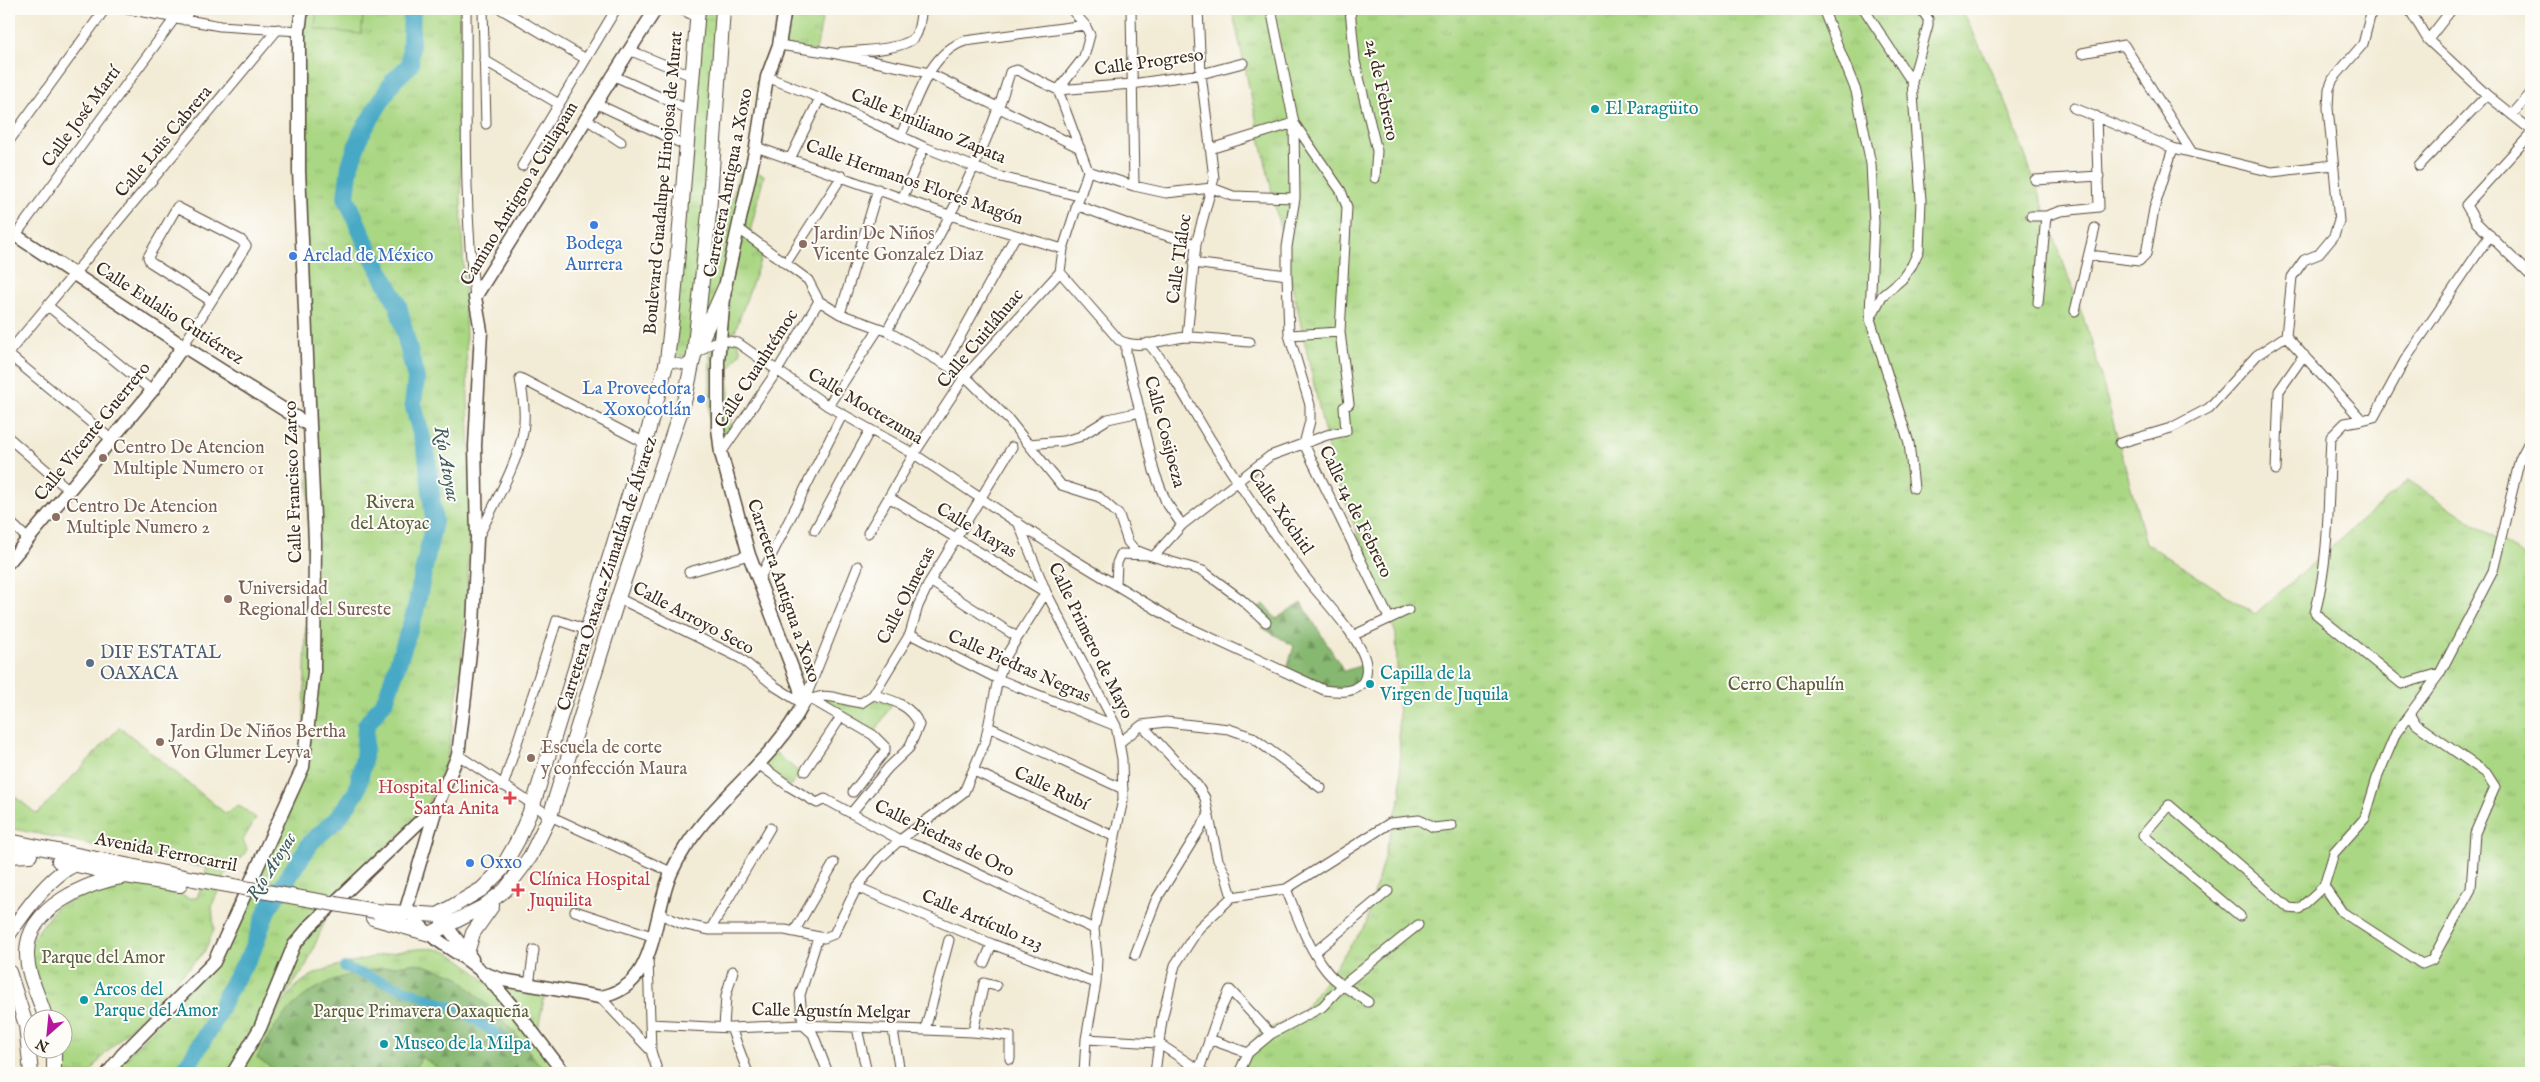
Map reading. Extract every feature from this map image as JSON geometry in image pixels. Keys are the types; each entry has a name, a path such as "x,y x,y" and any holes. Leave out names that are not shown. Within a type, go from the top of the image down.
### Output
{"main road":[{"name":"Carretera Oaxaca-Zimatlán de Álvarez","path":"430,934 447,928 484,908 505,890 530,857 550,816 618,598 685,398 694,355 710,198 723,9"},
{"name":"Boulevard Guadalupe Hinojosa de Murat","path":"667,361 697,13"},
{"path":"694,355 725,287"},
{"name":"Carretera Oaxaca-Zimatlán de Álvarez","path":"438,915 482,889 501,870 518,840 533,805 645,443 667,361"},
{"name":"Avenida Ferrocarril","path":"9,841 95,858 194,883 374,915"},
{"name":"Avenida Ferrocarril","path":"9,851 126,876 194,883"},
{"path":"9,856 30,855"},
{"path":"9,934 41,893 57,877 75,864 95,858"},
{"path":"42,1010 31,979 27,952 32,931 43,916 58,902 103,880 126,876"},
{"path":"467,953 473,933 505,890"},
{"path":"374,915 438,915"},
{"path":"374,915 430,934"},
{"path":"9,973 26,1025 31,1073"},
{"path":"54,1060 54,1073"}],"street":[{"path":"9,141 105,9"},
{"path":"128,9 162,12 180,19 220,26 299,31"},
{"name":"Calle José Martí","path":"11,237 180,19 190,9"},
{"name":"Calle Francisco Zarco","path":"108,1073 122,1055 214,962 302,767 314,664 315,541 299,171 299,31 302,9"},
{"path":"466,9 466,120 472,267 476,297"},
{"path":"483,9 486,124"},
{"path":"501,9 586,59"},
{"name":"Camino Antiguo a Cuilapam","path":"410,914 407,906 408,897 437,805 458,755 473,626 477,538 475,446 477,372 481,331 476,297 612,75 656,9"},
{"path":"680,9 697,13"},
{"name":"Carretera Antigua a Xoxo","path":"600,997 610,995 631,983 648,958 658,913 671,872 693,834 771,749 807,702 799,686 750,555 721,453 718,428 720,341 725,287 756,147 768,78 779,45 785,9"},
{"path":"832,53 877,50 911,42 916,35 922,9"},
{"path":"1058,90 1084,57 1090,35 1085,25 1071,9"},
{"path":"1131,9 1134,186"},
{"name":"Calle Tláloc","path":"1187,337 1196,244 1202,214 1212,188 1214,168 1201,74 1198,9"},
{"path":"1116,584 1116,563 1121,554 1151,556 1182,525 1270,456 1327,435 1346,431 1344,406 1349,404 1340,332 1347,207 1341,191 1294,123 1270,9"},
{"name":"24 de Febrero","path":"1350,9 1355,60 1377,151 1376,178"},
{"path":"1823,9 1856,91 1871,164 1874,222 1870,319 1909,443 1914,488"},
{"path":"1864,9 1912,82"},
{"path":"1870,319 1882,296 1902,279 1912,265 1919,250 1921,200 1912,82 1928,25 1928,19 1921,9"},
{"path":"2409,9 2428,40 2486,95 2531,130"},
{"path":"2428,40 2452,9"},
{"path":"522,166 613,10"},
{"path":"2362,420 2286,336 2292,277 2304,260 2318,254 2334,236 2339,221 2328,108 2329,89 2333,79 2362,44 2373,11"},
{"path":"901,135 929,73 947,49 965,41 1085,25"},
{"name":"Calle Luis Cabrera","path":"9,354 278,29"},
{"path":"779,45 832,53 929,73 1080,148"},
{"path":"2082,53 2124,45 2191,151"},
{"path":"629,50 692,76"},
{"path":"484,60 559,104"},
{"name":"Calle Progreso","path":"1058,90 1132,84 1201,74 1243,63"},
{"path":"828,406 883,329 949,215 1000,107 1010,72 1018,70 1058,90 1088,171 1077,200 1063,249 1060,272 1119,340 1126,344 1148,344 1187,337 1250,342"},
{"path":"612,75 688,110"},
{"name":"Calle Emiliano Zapata","path":"768,78 820,98 924,147 997,176 1077,200 1136,227 1196,244"},
{"path":"2512,115 2531,92"},
{"path":"2419,166 2486,95"},
{"path":"790,158 820,98"},
{"path":"595,103 687,146"},
{"path":"2074,108 2173,148 2272,172 2333,165"},
{"path":"2031,216 2046,216 2060,211 2099,207 2096,116"},
{"path":"586,119 621,142"},
{"path":"1210,149 1294,123"},
{"name":"Calle 14 de Febrero","path":"1294,123 1295,198 1287,247 1287,275 1289,335 1310,405 1310,421 1304,444 1389,618"},
{"path":"2531,134 2466,205 2476,222 2531,276"},
{"name":"Calle Hermanos Flores Magón","path":"756,147 949,215 1063,249"},
{"path":"902,198 924,147"},
{"path":"2089,254 2139,261 2146,254 2154,209 2173,148"},
{"path":"1088,171 1134,186 1166,193 1212,188 1233,196 1295,198"},
{"path":"786,263 842,176"},
{"path":"2035,180 2099,176"},
{"path":"840,314 878,189"},
{"name":"Calle Eulalio Gutiérrez","path":"178,207 241,240 246,246 211,301 150,262 148,257 174,209 178,207"},
{"path":"2038,303 2046,216"},
{"path":"2075,310 2095,228"},
{"path":"739,229 808,280 819,301 840,314 883,329 966,376 1009,420 1061,485 1099,497 1112,508 1124,526 1128,542 1135,550 1203,572 1242,600 1266,622"},
{"path":"945,364 1016,235"},
{"path":"2440,673 2402,684 2315,613 2324,566 2331,437 2345,423 2374,417 2405,360 2490,235"},
{"name":"Calle Eulalio Gutiérrez","path":"11,237 74,275 310,426"},
{"path":"1193,263 1287,275"},
{"name":"Calle Cuitláhuac","path":"868,533 914,454 966,376 1060,272"},
{"path":"183,346 211,301"},
{"name":"Calle Cuauhtémoc","path":"721,453 777,371 819,301"},
{"path":"48,306 152,392"},
{"path":"1289,335 1340,332"},
{"path":"2120,443 2172,428 2209,408 2258,355 2286,336"},
{"path":"667,361 682,366 709,343 720,341"},
{"name":"Calle Moctezuma","path":"720,341 738,343 842,415 914,454 1063,553 1194,630 1324,690 1345,693"},
{"name":"Calle Cosijoeza","path":"1126,344 1126,353 1157,479 1166,502 1182,525"},
{"name":"Calle Xóchitl","path":"1148,344 1173,375 1214,446 1303,575 1352,636 1366,664 1364,679 1357,688 1345,693"},
{"name":"Calle Vicente Guerrero","path":"9,562 152,392 183,346"},
{"path":"9,354 112,440"},
{"path":"2276,470 2279,391 2304,355"},
{"path":"477,538 517,452 523,432 524,403 520,378 645,443"},
{"path":"1029,444 1063,441 1079,436 1108,419 1140,412"},
{"path":"759,580 842,415"},
{"path":"815,530 870,430"},
{"path":"9,438 69,490"},
{"path":"2240,916 2143,835 2170,805 2289,908 2299,909 2324,886 2334,853 2365,818 2396,733 2440,673 2493,571 2520,460 2531,438"},
{"name":"Calle Olmecas","path":"873,695 910,634 918,606 930,581 1012,447"},
{"name":"Calle Mayas","path":"890,498 1046,592"},
{"path":"9,521 28,538"},
{"name":"Calle Primero de Mayo","path":"1018,522 1046,592 1116,726 1119,743 1123,789 1115,837 1094,929 1097,957 1096,983 1086,1039 1084,1073"},
{"path":"689,572 750,555"},
{"path":"807,702 858,566"},
{"path":"930,581 1017,637"},
{"path":"658,913 682,924 710,930 761,929 830,938 834,934 857,887 879,859 900,840 956,800 964,792 974,771 989,728 998,679 1006,656 1046,592"},
{"name":"Calle Arroyo Seco","path":"618,598 740,658 776,687 841,717 873,736 885,747 885,751 852,792"},
{"path":"1352,636 1408,610"},
{"path":"503,786 557,620 587,630"},
{"name":"Calle Piedras Negras","path":"910,634 998,679 1116,726"},
{"path":"807,702 828,695 861,703 873,695 892,699 916,718 919,725 908,748 888,768 852,812"},
{"path":"2324,886 2342,912 2422,964 2432,960 2471,890 2475,833 2496,787 2486,774 2416,724 2411,715"},
{"path":"805,771 841,717"},
{"path":"1119,743 1142,724 1166,722 1229,729 1252,737 1321,788"},
{"path":"1142,724 1197,784 1205,798 1218,860 1225,873 1232,897"},
{"path":"989,728 1123,789"},
{"path":"458,755 550,816 671,872"},
{"name":"Calle Piedras de Oro","path":"757,763 818,803 825,799 852,812 900,840 957,864 1094,929"},
{"name":"Calle Rubí","path":"974,771 1115,837"},
{"path":"233,1073 260,1028 294,945 310,926 437,805"},
{"path":"1135,955 1156,900 1208,816"},
{"path":"1155,1073 1158,1043 1175,965 1199,928 1232,897 1286,889 1390,823 1419,820 1432,828 1452,826"},
{"path":"710,930 770,828"},
{"path":"794,932 834,863"},
{"name":"Calle Artículo 123","path":"857,887 992,944 1096,983"},
{"path":"1286,889 1325,970 1343,986 1368,1002"},
{"path":"1315,952 1388,891"},
{"path":"574,911 652,936"},
{"path":"410,914 430,934 483,973 503,980 600,997 651,1051"},
{"path":"438,915 564,1073"},
{"path":"1239,1073 1248,1053 1276,1032 1324,1005 1343,986 1418,925"},
{"path":"818,937 800,995 803,1025 813,1034 828,1073"},
{"path":"925,1030 949,940"},
{"path":"984,963 992,944"},
{"path":"529,984 534,950"},
{"path":"648,958 651,1051 658,1073"},
{"path":"733,971 726,996 728,1028 748,1073"},
{"path":"973,1032 984,983 996,986"},
{"path":"1086,1039 1158,1043 1201,1072 1209,1039 1230,990 1276,1032"},
{"name":"Calle Agustín Melgar","path":"650,1024 728,1028 803,1025 973,1032 1010,1036 1010,1059"},
{"path":"857,1028 867,1073"},
{"path":"893,1030 900,1073"},
{"path":"1209,1039 1248,1053"}],"green space":[{"name":"Rivera del Atoyac","path":"303,9 460,9 461,196 472,515 461,669 447,759 426,809 335,897 306,966 262,1029 295,988 319,972 337,966 414,949 441,950 456,957 472,969 488,985 505,1003 558,1073 112,1073 207,970 303,767 310,426 304,276"},
{"path":"317,9 364,9 361,34 315,29"},
{"path":"703,9 721,9 700,249 687,357 672,354"},
{"path":"779,9 824,9 816,51 772,45"},
{"name":"Cerro Chapulín","path":"1232,9 1962,9 2006,102 2091,340 2146,543 2255,614 2408,480 2531,561 2531,1073 1236,1073 1252,1042 1265,1030 1291,1020 1306,1007 1366,924 1401,794 1396,634 1332,467"},
{"path":"740,167 764,175 750,232 765,247 734,334 741,351 728,371 731,431 714,457 709,415 710,349 705,286 709,213 728,217"},
{"path":"1301,602 1344,671 1366,664 1364,679 1345,693 1285,674 1294,646 1263,628 1257,608 1264,604 1276,619"},
{"path":"815,696 873,700 892,704 873,735"},
{"name":"Parque del Amor","path":"120,727 226,814 238,805 256,818 243,840 247,849 242,858 231,862 212,905 214,930 204,952 103,1056 90,1073 57,1073 57,1060 72,1060 72,1010 48,1010 27,946 57,906 120,881 163,887 188,898 197,898 207,868 9,828 9,792 37,814"},
{"path":"771,749 800,773 790,787 757,763"},
{"name":"Parque Primavera Oaxaqueña","path":"417,963 457,976 513,1031 546,1073 445,1073 422,1057 412,1073 280,1073 257,1058 271,1032 287,1012 322,985 365,971"},
{"path":"496,984 546,989 537,1034"}],"waterway":[{"name":"Río Atoyac","path":"183,1073 252,952 267,910 311,842 337,819 357,791 364,757 366,725 386,699 415,612 434,521 427,456 413,404 416,379 398,305 367,246 346,197 350,165 361,134 393,81 410,65 412,9"},
{"path":"344,967 455,1008"},
{"path":"463,1012 516,1047"}],"place":[{"name":"El Paragüito","path":"1595,109"},
{"name":"Bodega Aurrera","path":"594,225"},
{"name":"Jardin De Niños Vicente Gonzalez Diaz","path":"803,244"},
{"name":"Arclad de México","path":"293,256"},
{"name":"La Proveedora Xoxocotlán","path":"701,399"},
{"name":"Centro De Atencion Multiple Numero 01","path":"103,458"},
{"name":"Centro De Atencion Multiple Numero 2","path":"56,517"},
{"name":"Universidad Regional del Sureste","path":"228,599"},
{"name":"DIF ESTATAL OAXACA","path":"90,663"},
{"name":"Capilla de la Virgen de Juquila","path":"1370,684"},
{"name":"Jardin De Niños Bertha Von Glumer Leyva","path":"160,742"},
{"name":"Escuela de corte y confección Maura","path":"531,758"},
{"name":"Hospital Clinica Santa Anita","path":"510,798"},
{"name":"Oxxo","path":"470,863"},
{"name":"Clínica Hospital Juquilita","path":"518,890"},
{"name":"Arcos del Parque del Amor","path":"84,1000"},
{"name":"Museo de la Milpa","path":"384,1044"}]}
